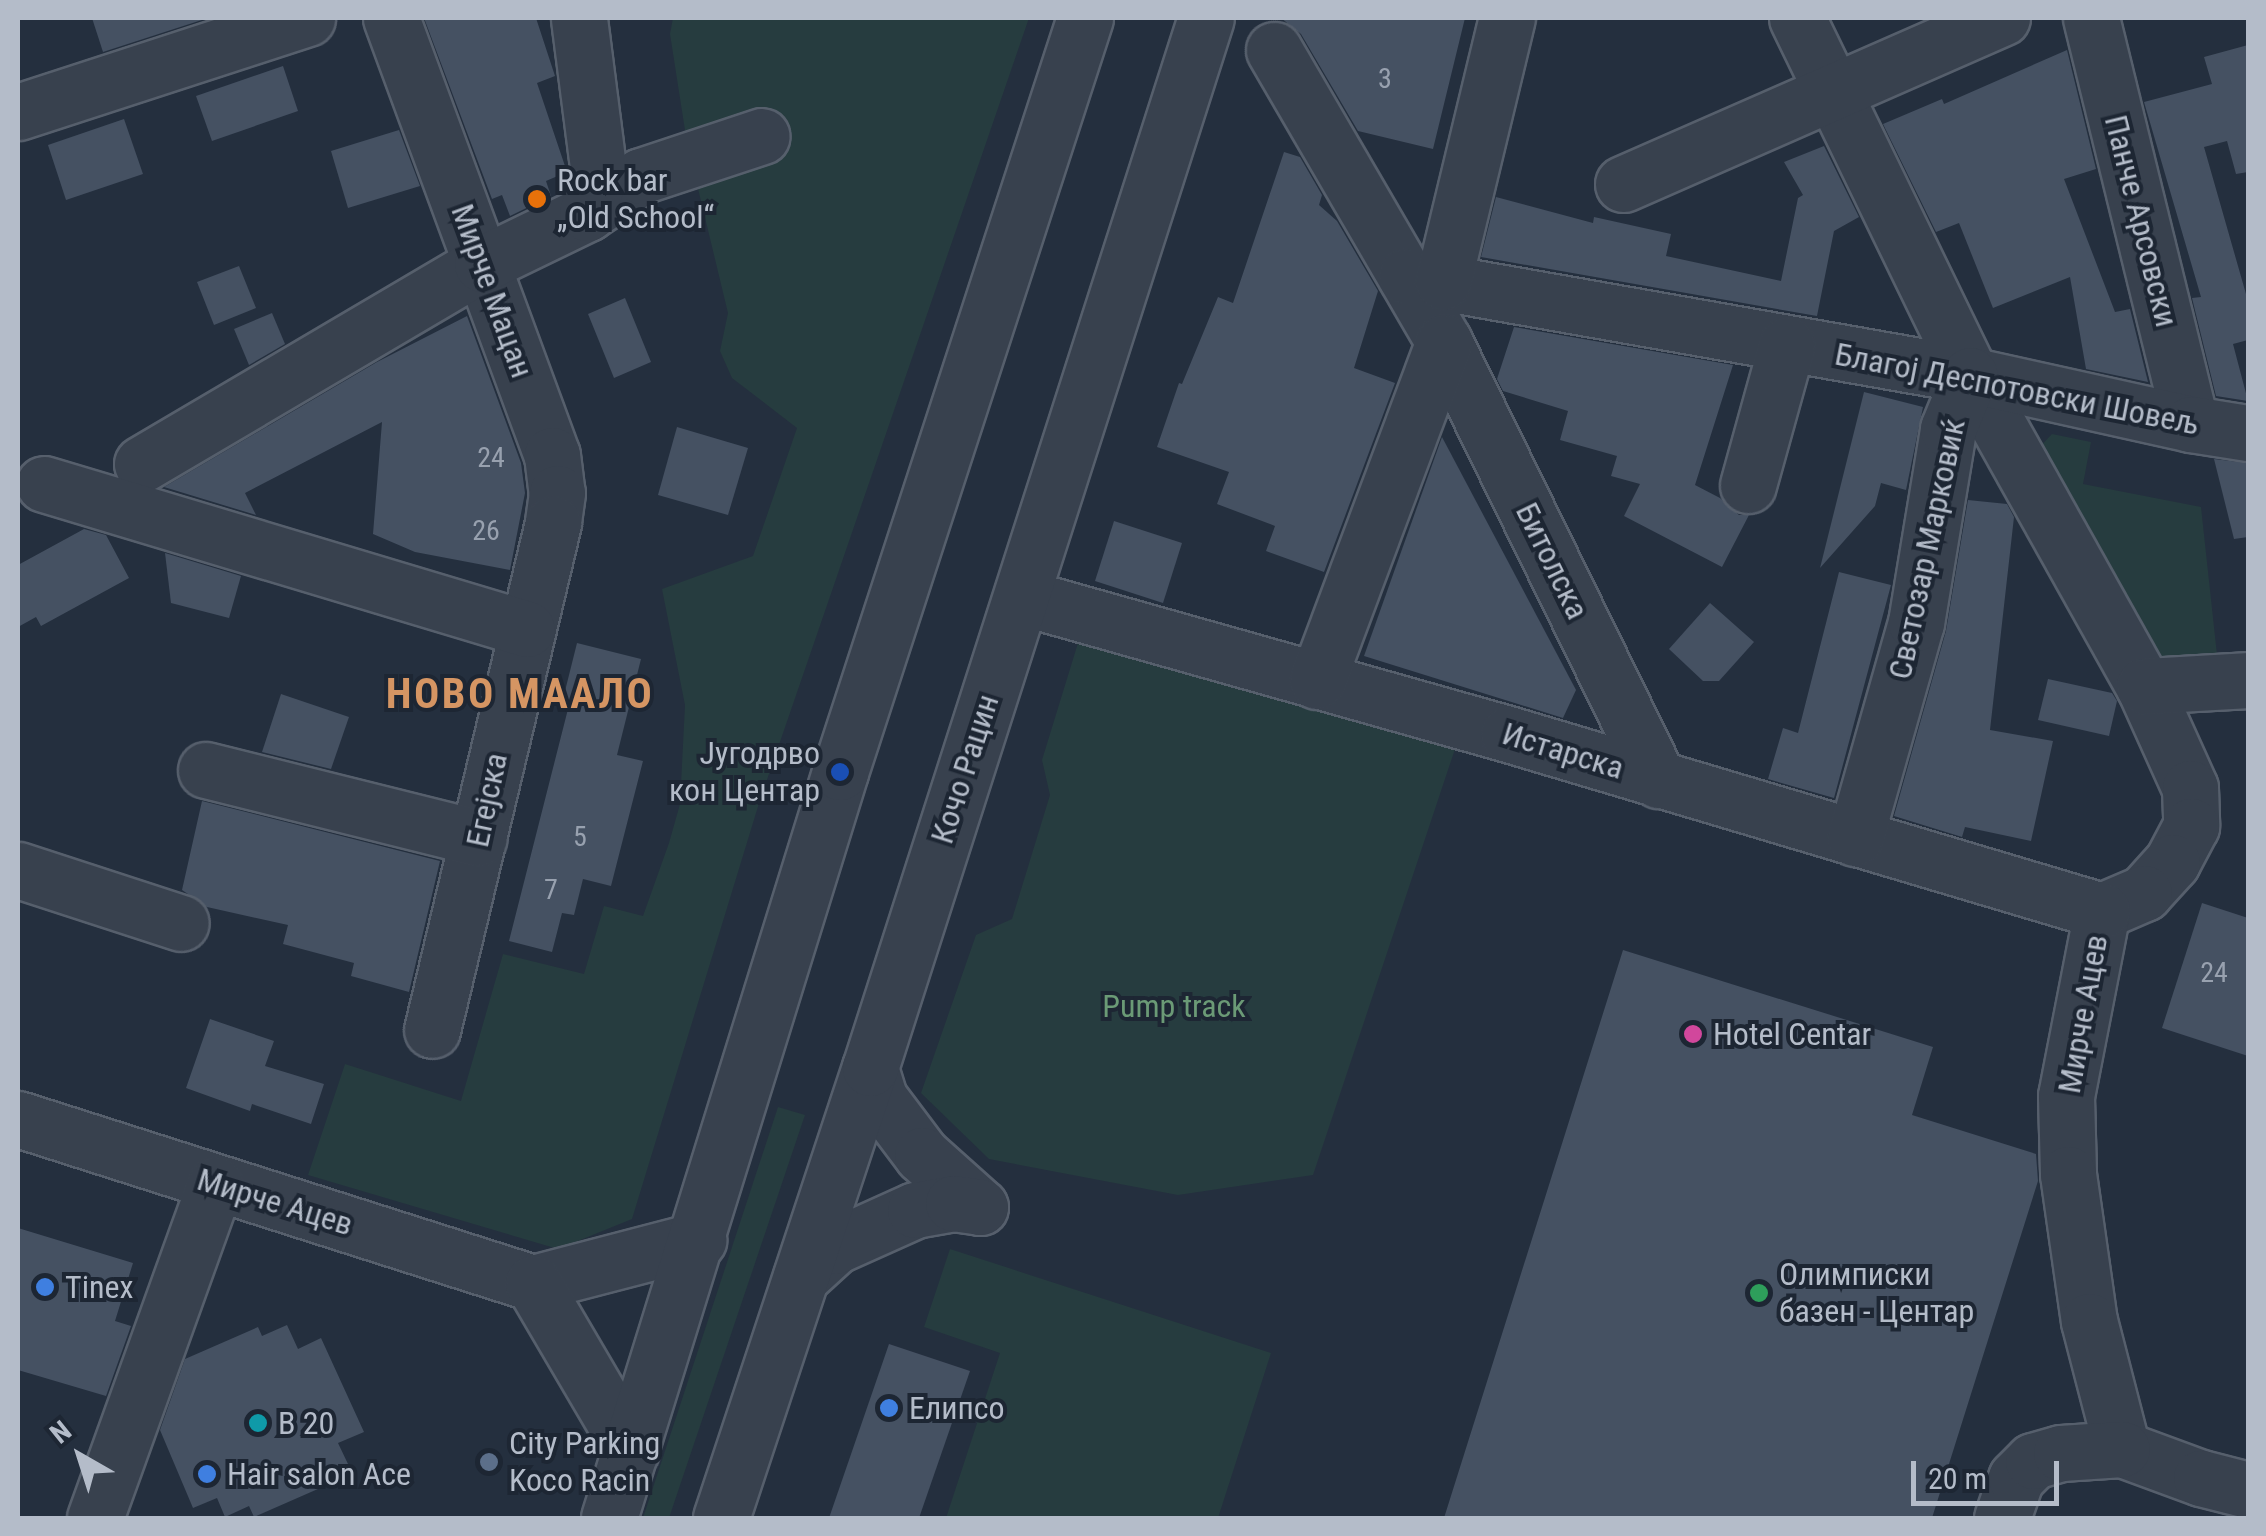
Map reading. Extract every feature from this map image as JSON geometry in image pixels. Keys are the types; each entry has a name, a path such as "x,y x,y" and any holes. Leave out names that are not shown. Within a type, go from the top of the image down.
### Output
{"street":[{"path":"18,112 307,18"},
{"name":"Мирче Мацан","path":"391,18 552,455 556,493 542,570"},
{"path":"579,18 599,174 587,213"},
{"path":"609,1518 846,754 1084,18"},
{"name":"Кочо Рацин","path":"721,1518 870,1068 1206,18"},
{"path":"1425,279 1507,18"},
{"name":"Светозар Марковиќ","path":"1797,18 1970,376 2144,686"},
{"path":"1623,184 2002,18"},
{"name":"Панче Арсовски","path":"2091,18 2191,424"},
{"name":"Битолска","path":"1274,50 1425,279 1444,342 1659,780"},
{"path":"142,464 482,264 587,213 641,176 762,136"},
{"name":"Благој Деспотовски Шовељ","path":"1425,279 1970,376 2191,424 2248,432"},
{"path":"1317,681 1444,342"},
{"path":"1748,485 1786,344"},
{"name":"Светозар Марковиќ","path":"1855,838 1916,623 1948,429 1970,376"},
{"path":"44,484 527,628"},
{"name":"Егејска","path":"432,1030 542,570"},
{"name":"Истарска","path":"1022,597 2102,911"},
{"path":"2144,686 2248,680"},
{"name":"Мирче Ацев","path":"2122,1449 2089,1320 2068,1154 2066,1096 2102,911 2144,893 2172,862 2190,826 2190,788 2144,686"},
{"path":"206,770 480,838"},
{"path":"18,870 180,923"},
{"path":"801,1277 835,1246 914,1210 953,1203 980,1207 922,1155 880,1098 870,1068"},
{"name":"Мирче Ацев","path":"18,1119 533,1283"},
{"path":"95,1518 214,1184"},
{"path":"630,1450 533,1283 698,1240"},
{"path":"2002,1518 2016,1478 2033,1461 2061,1453 2122,1449 2201,1478 2248,1490"}],"green space":[{"path":"673,18 1029,18 760,800 632,1219 558,1249 308,1175 345,1064 461,1101 503,954 584,974 604,906 643,916 669,843 680,804 685,705 662,589 753,556 797,428 732,378 720,351 728,313 687,143 670,34"},
{"path":"2052,434 2091,442 2083,484 2201,507 2218,664 2153,671 2036,451"},
{"name":"Pump track","path":"1078,643 1455,749 1313,1175 1178,1195 989,1159 921,1093 976,935 1012,919 1050,795 1042,760"},
{"path":"778,1107 805,1115 669,1518 643,1518"},
{"path":"950,1249 1271,1353 1218,1518 946,1518 1000,1353 924,1327"}],"building":[{"path":"92,18 208,18 103,52"},
{"path":"424,18 536,18 555,76 537,83 567,172 546,181 551,196 510,216 502,195 492,199"},
{"path":"1281,18 1465,18 1433,149 1358,131 1301,34"},
{"path":"2248,45 2248,172 2236,174 2227,141 2204,147 2248,301 2248,340 2233,344 2248,401 2216,396 2192,298 2201,297 2144,102 2212,84 2204,57"},
{"path":"2067,50 2096,169 2064,179 2115,312 2130,309 2148,382 2086,369 2070,277 1993,308 1959,223 1936,232 1883,124 1942,99 1944,104"},
{"path":"283,66 298,111 212,141 196,96"},
{"path":"124,119 143,174 66,200 48,145"},
{"path":"399,130 420,186 348,208 331,151"},
{"path":"1824,146 1859,217 1834,231 1817,316 1481,257 1496,197 1593,223 1594,217 1671,234 1666,256 1781,281 1798,198 1803,195 1784,162"},
{"path":"1284,152 1300,157 1322,195 1319,205 1337,221 1378,291 1354,368 1395,383 1324,572 1266,551 1275,526 1217,504 1229,472 1157,447 1179,383 1182,384 1218,297 1233,303"},
{"path":"239,266 256,308 214,325 197,282"},
{"path":"625,298 651,362 614,378 588,314"},
{"path":"272,313 285,344 249,365 234,329"},
{"path":"467,316 521,463 525,493 510,570 415,552 373,534 382,422 245,493 256,515 164,487 377,362"},
{"path":"1514,327 1733,365 1695,485 1720,498 1739,515 1749,515 1722,567 1624,516 1640,484 1611,476 1617,456 1560,440 1568,411 1503,391 1497,379"},
{"path":"1864,392 1923,407 1906,490 1881,483 1875,506 1820,568"},
{"path":"677,427 748,448 728,515 658,495"},
{"path":"1442,437 1576,690 1563,718 1364,656"},
{"path":"2214,459 2248,463 2248,537 2234,539"},
{"path":"1968,500 2007,504 2014,517 1990,730 2053,741 2031,841 1965,827 1962,837 1894,816 1946,631"},
{"path":"1114,521 1182,543 1163,603 1095,581"},
{"path":"84,529 106,535 129,578 41,626 36,617 18,627 18,565"},
{"path":"165,553 241,576 229,618 171,603"},
{"path":"1839,572 1891,585 1834,798 1768,779 1783,728 1798,733"},
{"path":"1710,603 1754,642 1719,681 1703,681 1669,649"},
{"path":"577,643 641,659 617,755 643,761 611,886 583,879 574,915 562,913 552,952 509,941 568,709 561,707"},
{"path":"2048,679 2112,693 2117,701 2109,736 2038,720"},
{"path":"281,694 349,717 331,769 262,752"},
{"path":"202,801 440,861 409,992 351,976 354,963 283,944 288,925 207,907 182,890"},
{"path":"2202,903 2248,918 2248,1056 2162,1028"},
{"name":"Олимписки базен - Центар","path":"1623,950 1933,1047 1912,1115 2036,1154 2038,1181 1932,1518 1444,1518"},
{"path":"210,1019 274,1041 265,1066 324,1084 311,1124 252,1104 250,1111 186,1088"},
{"path":"18,1228 133,1263 115,1321 131,1326 106,1396 18,1370"},
{"name":"B 20","path":"287,1325 298,1349 321,1338 364,1432 338,1443 348,1464 322,1475 327,1485 254,1517 249,1506 225,1517 217,1498 193,1508 160,1430 185,1359 258,1327 262,1336"},
{"path":"889,1344 970,1371 919,1518 829,1518"}],"place":[{"name":"Rock bar „Old School“","path":"537,199"},
{"name":"Југодрво кон Центар","path":"840,772"},
{"name":"Hotel Centar","path":"1693,1034"},
{"name":"Tinex","path":"45,1287"},
{"name":"Олимписки базен - Центар","path":"1759,1293"},
{"name":"Елипсо","path":"889,1408"},
{"name":"B 20","path":"258,1423"},
{"name":"City Parking Koco Racin","path":"489,1462"},
{"name":"Hair salon Ace","path":"207,1474"}],"district":[{"name":"НОВО МААЛО","path":"520,694"}]}
